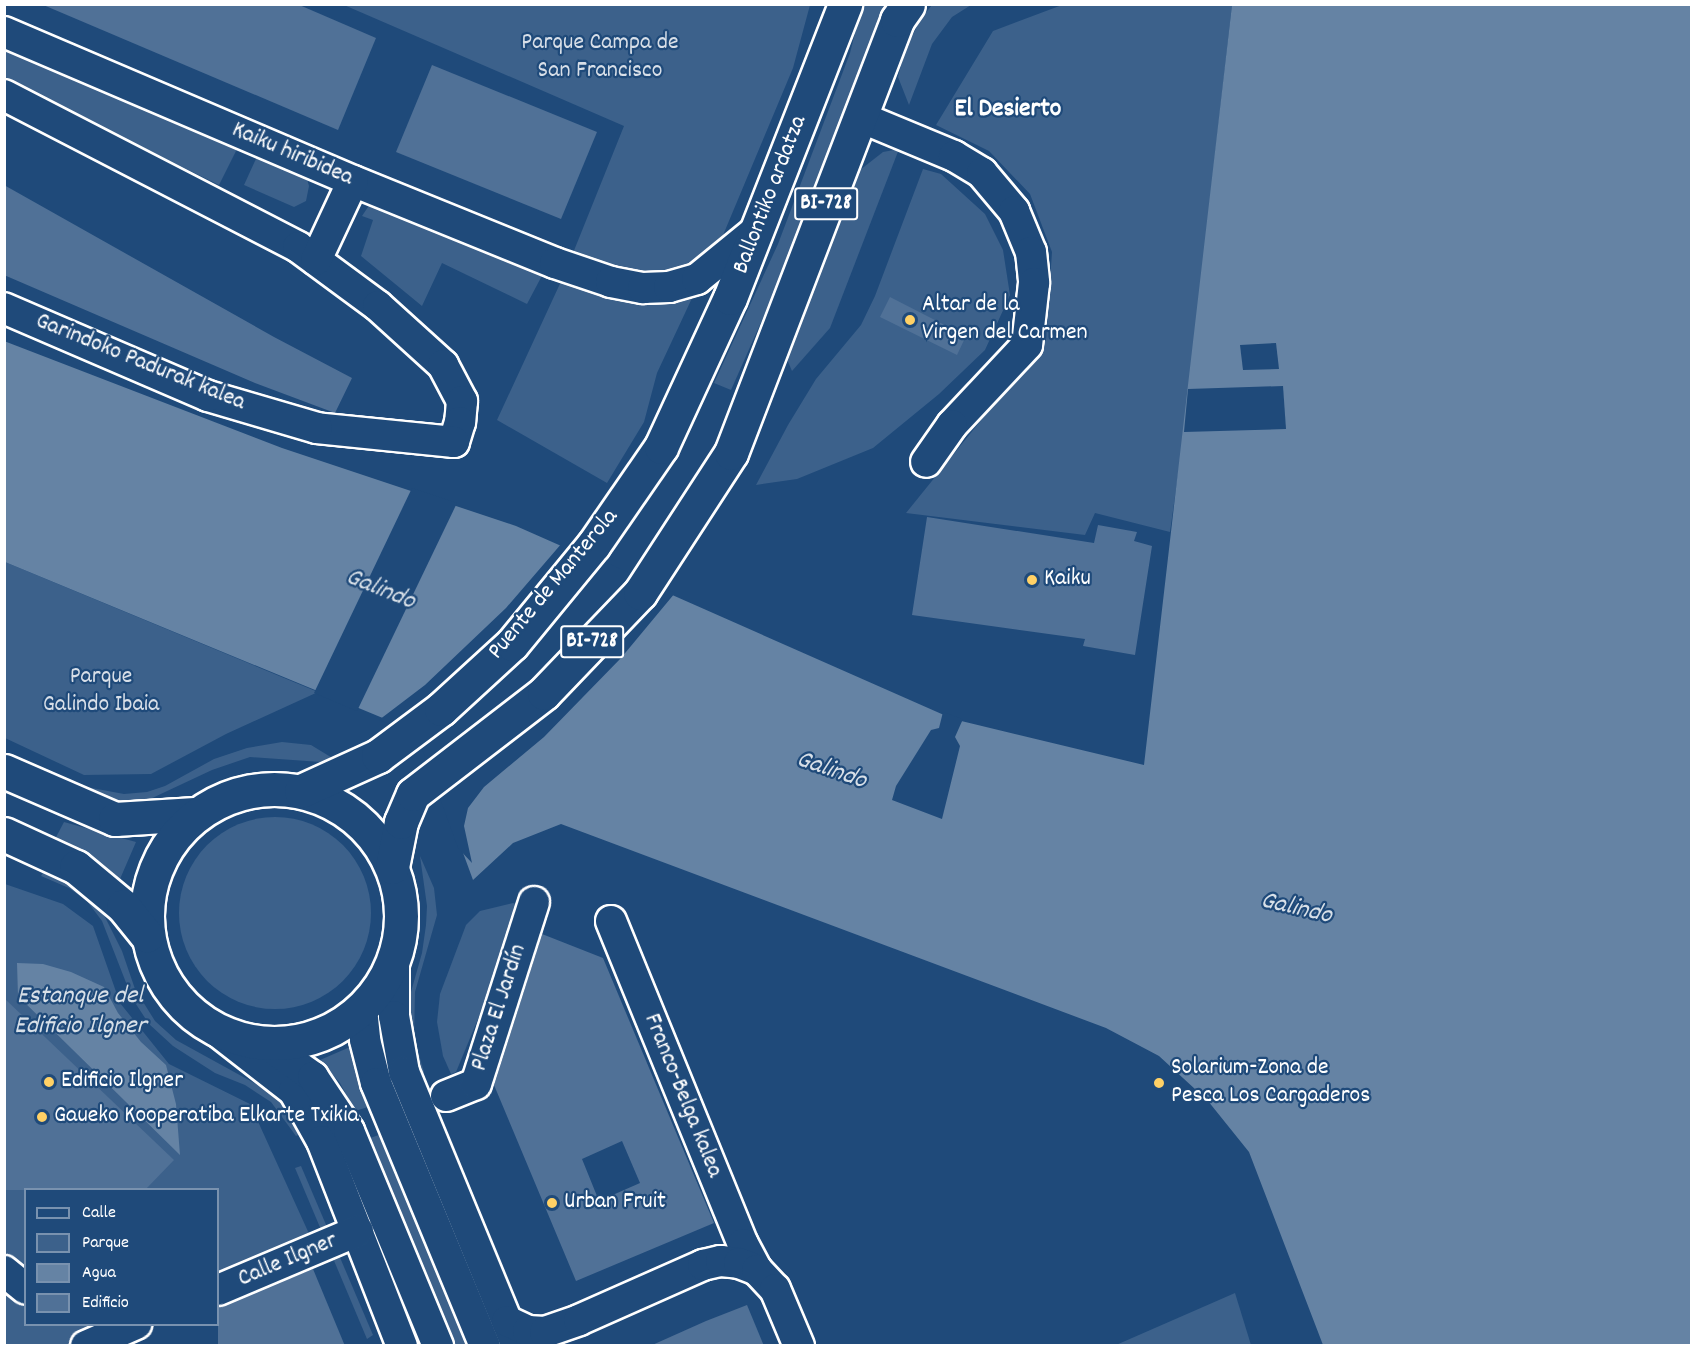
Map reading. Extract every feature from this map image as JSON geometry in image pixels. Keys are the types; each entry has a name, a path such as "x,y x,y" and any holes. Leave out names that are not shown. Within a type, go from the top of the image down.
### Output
{"main road":[{"name":"Ballontiko ardatza","path":"661,447 730,298 845,4"},
{"name":"BI-728","path":"392,867 401,822 413,794 544,693 640,593 731,453 897,20 908,4"},
{"name":"Puente de Manterola","path":"301,790 378,756 441,709 512,644 594,544 661,447"},
{"path":"4,771 115,819 195,814"},
{"path":"264,788 301,790 339,805 370,832 392,867 401,897 401,930 394,961 380,987 362,1009 333,1029 300,1041 265,1043 240,1039 217,1030 184,1007 159,974 147,936 146,902 154,869 171,839 195,814 227,796 264,788"},
{"path":"4,834 76,867 123,906 147,936"}],"street":[{"name":"Kaiku hiribidea","path":"4,32 353,181 581,273 643,288 669,287 698,279 757,230"},
{"path":"4,94 298,247 316,260 353,181"},
{"path":"860,117 954,156 982,173 1014,211 1031,252 1034,283 1027,345 952,425 926,462"},
{"name":"Garindoko Padurak kalea","path":"4,308 219,399 317,428 454,442 460,422 462,401 443,365 378,306 316,260"},
{"name":"Plaza El Jardín","path":"446,1096 476,1084 534,902"},
{"name":"Franco-Belga kalea","path":"611,921 743,1244 757,1270 775,1289 799,1346"},
{"path":"394,961 394,1016 404,1072 512,1333 545,1332 579,1320 703,1265 721,1261 739,1263 757,1270"},
{"path":"362,1009 365,1040 376,1083 485,1346"},
{"path":"217,1030 294,1090 322,1141 402,1346"},
{"path":"265,1043 313,1077 349,1131 438,1346"},
{"name":"Calle Ilgner","path":"219,1290 358,1231"},
{"path":"4,1271 24,1287"},
{"path":"86,1346 131,1326"}],"green space":[{"name":"Parque Campa de San Francisco","path":"344,5 810,5 793,68 721,240 692,270 667,275 619,270 571,258 624,126"},
{"path":"862,5 885,5 793,250 731,390 714,383 778,244 850,53"},
{"path":"932,5 971,5 952,17 932,44 909,105 898,77 904,53 920,20"},
{"path":"1062,5 1232,5 1184,432 1170,532 1095,513 1085,535 906,513 1046,340 1052,252 1030,194 989,151 936,125 993,31"},
{"path":"4,43 241,141 219,185 5,80"},
{"path":"899,149 830,328 792,371 786,357 860,170 883,152"},
{"path":"260,150 305,171 309,186 306,201 294,207 244,185"},
{"path":"923,169 941,174 985,214 1003,250 1010,295 985,350 939,394 873,448 797,479 756,485 816,379 861,325 875,296"},
{"path":"370,204 546,268 527,304 442,263 422,306 361,256 373,220 362,216"},
{"path":"564,275 656,301 680,301 693,296 657,373 644,422 607,483 497,420"},
{"name":"Parque Galindo Ibaia","path":"5,562 318,692 226,734 151,774 84,775 5,738"},
{"path":"282,742 311,745 334,759 321,762 250,757 212,770 148,800 114,802 79,792 81,786 124,794 147,792 165,786 214,759 247,748"},
{"path":"266,817 284,817 312,824 343,845 364,876 371,913 364,950 343,981 312,1002 284,1009 266,1009 230,998 201,974 190,958 183,941 179,922 179,904 190,868 214,839 230,828 247,821"},
{"path":"64,822 136,842 120,879 92,856 54,841"},
{"path":"420,856 434,888 437,915 415,992 414,1038 424,1072 421,1082 407,1033 409,999 422,953 426,925 427,906"},
{"path":"44,871 78,887 99,905 122,951 135,989 155,1021 176,1040 274,1094 291,1113 302,1133 296,1136 271,1102 245,1085 215,1073 173,1046 149,1024 132,998 102,921 87,901 69,888 41,876"},
{"path":"5,884 63,904 93,926 120,1003 169,1064 250,1104 316,1249 219,1291 219,1188 24,1188 24,1326 134,1326 86,1345 5,1346"},
{"path":"513,903 524,908 456,1072 451,1074 443,1056 437,1022 440,994 466,925 480,911"},
{"path":"350,1047 368,1107 355,1111 340,1083 320,1060"},
{"path":"379,1135 467,1345 453,1345 367,1139"},
{"path":"301,1166 373,1335 367,1339 295,1168"},
{"path":"1235,1293 1251,1345 1116,1345"}],"water":[{"name":"Galindo","path":"1232,5 1691,5 1691,1345 1323,1345 1249,1152 1208,1101 1159,1056 1106,1028 561,824 513,843 473,880 419,733 5,562 4,341 282,448 516,526 953,719 1144,765"},
{"name":"Estanque del Edificio Ilgner","path":"17,963 43,964 71,972 104,987 118,1013 141,1042 166,1065 176,1104 180,1155 18,996"}],"pier":[{"path":"1276,343 1279,369 1243,370 1240,345"},
{"path":"1283,386 1286,429 1184,432 1188,389"},
{"path":"412,488 457,503 357,711 314,693"},
{"path":"562,543 675,593 621,658 544,737 484,787 468,808 464,826 472,863 458,848 417,735 379,720 425,685 506,608"},
{"path":"943,712 963,719 955,737 960,746 942,819 892,800 896,786 931,730 939,728"}],"building":[{"path":"41,4 297,4 376,38 338,130"},
{"path":"432,65 597,132 561,219 396,152"},
{"path":"4,185 274,337 352,378 335,413 255,383 4,275"},
{"name":"Altar de la Virgen del Carmen","path":"890,297 966,336 957,355 880,317"},
{"name":"Kaiku","path":"927,517 1094,543 1098,525 1137,532 1134,541 1152,546 1135,655 1083,646 1085,639 912,615"},
{"path":"542,934 603,958 714,1223 576,1281 494,1085","holes":["622,1141 640,1183 599,1201 582,1159"]},
{"name":"Edificio Ilgner","path":"4,998 174,1160 147,1188 4,1190"},
{"path":"313,1269 345,1346 218,1346 219,1307"},
{"path":"747,1305 764,1346 650,1346 706,1321"}],"place":[{"name":"Altar de la Virgen del Carmen","path":"910,320"},
{"name":"Kaiku","path":"1032,580"},
{"name":"Edificio Ilgner","path":"49,1082"},
{"name":"Solarium-Zona de Pesca Los Cargaderos","path":"1159,1083"},
{"name":"Gaueko Kooperatiba Elkarte Txikia","path":"42,1117"},
{"name":"Urban Fruit","path":"552,1203"}],"district":[{"name":"El Desierto","path":"1008,110"}]}
